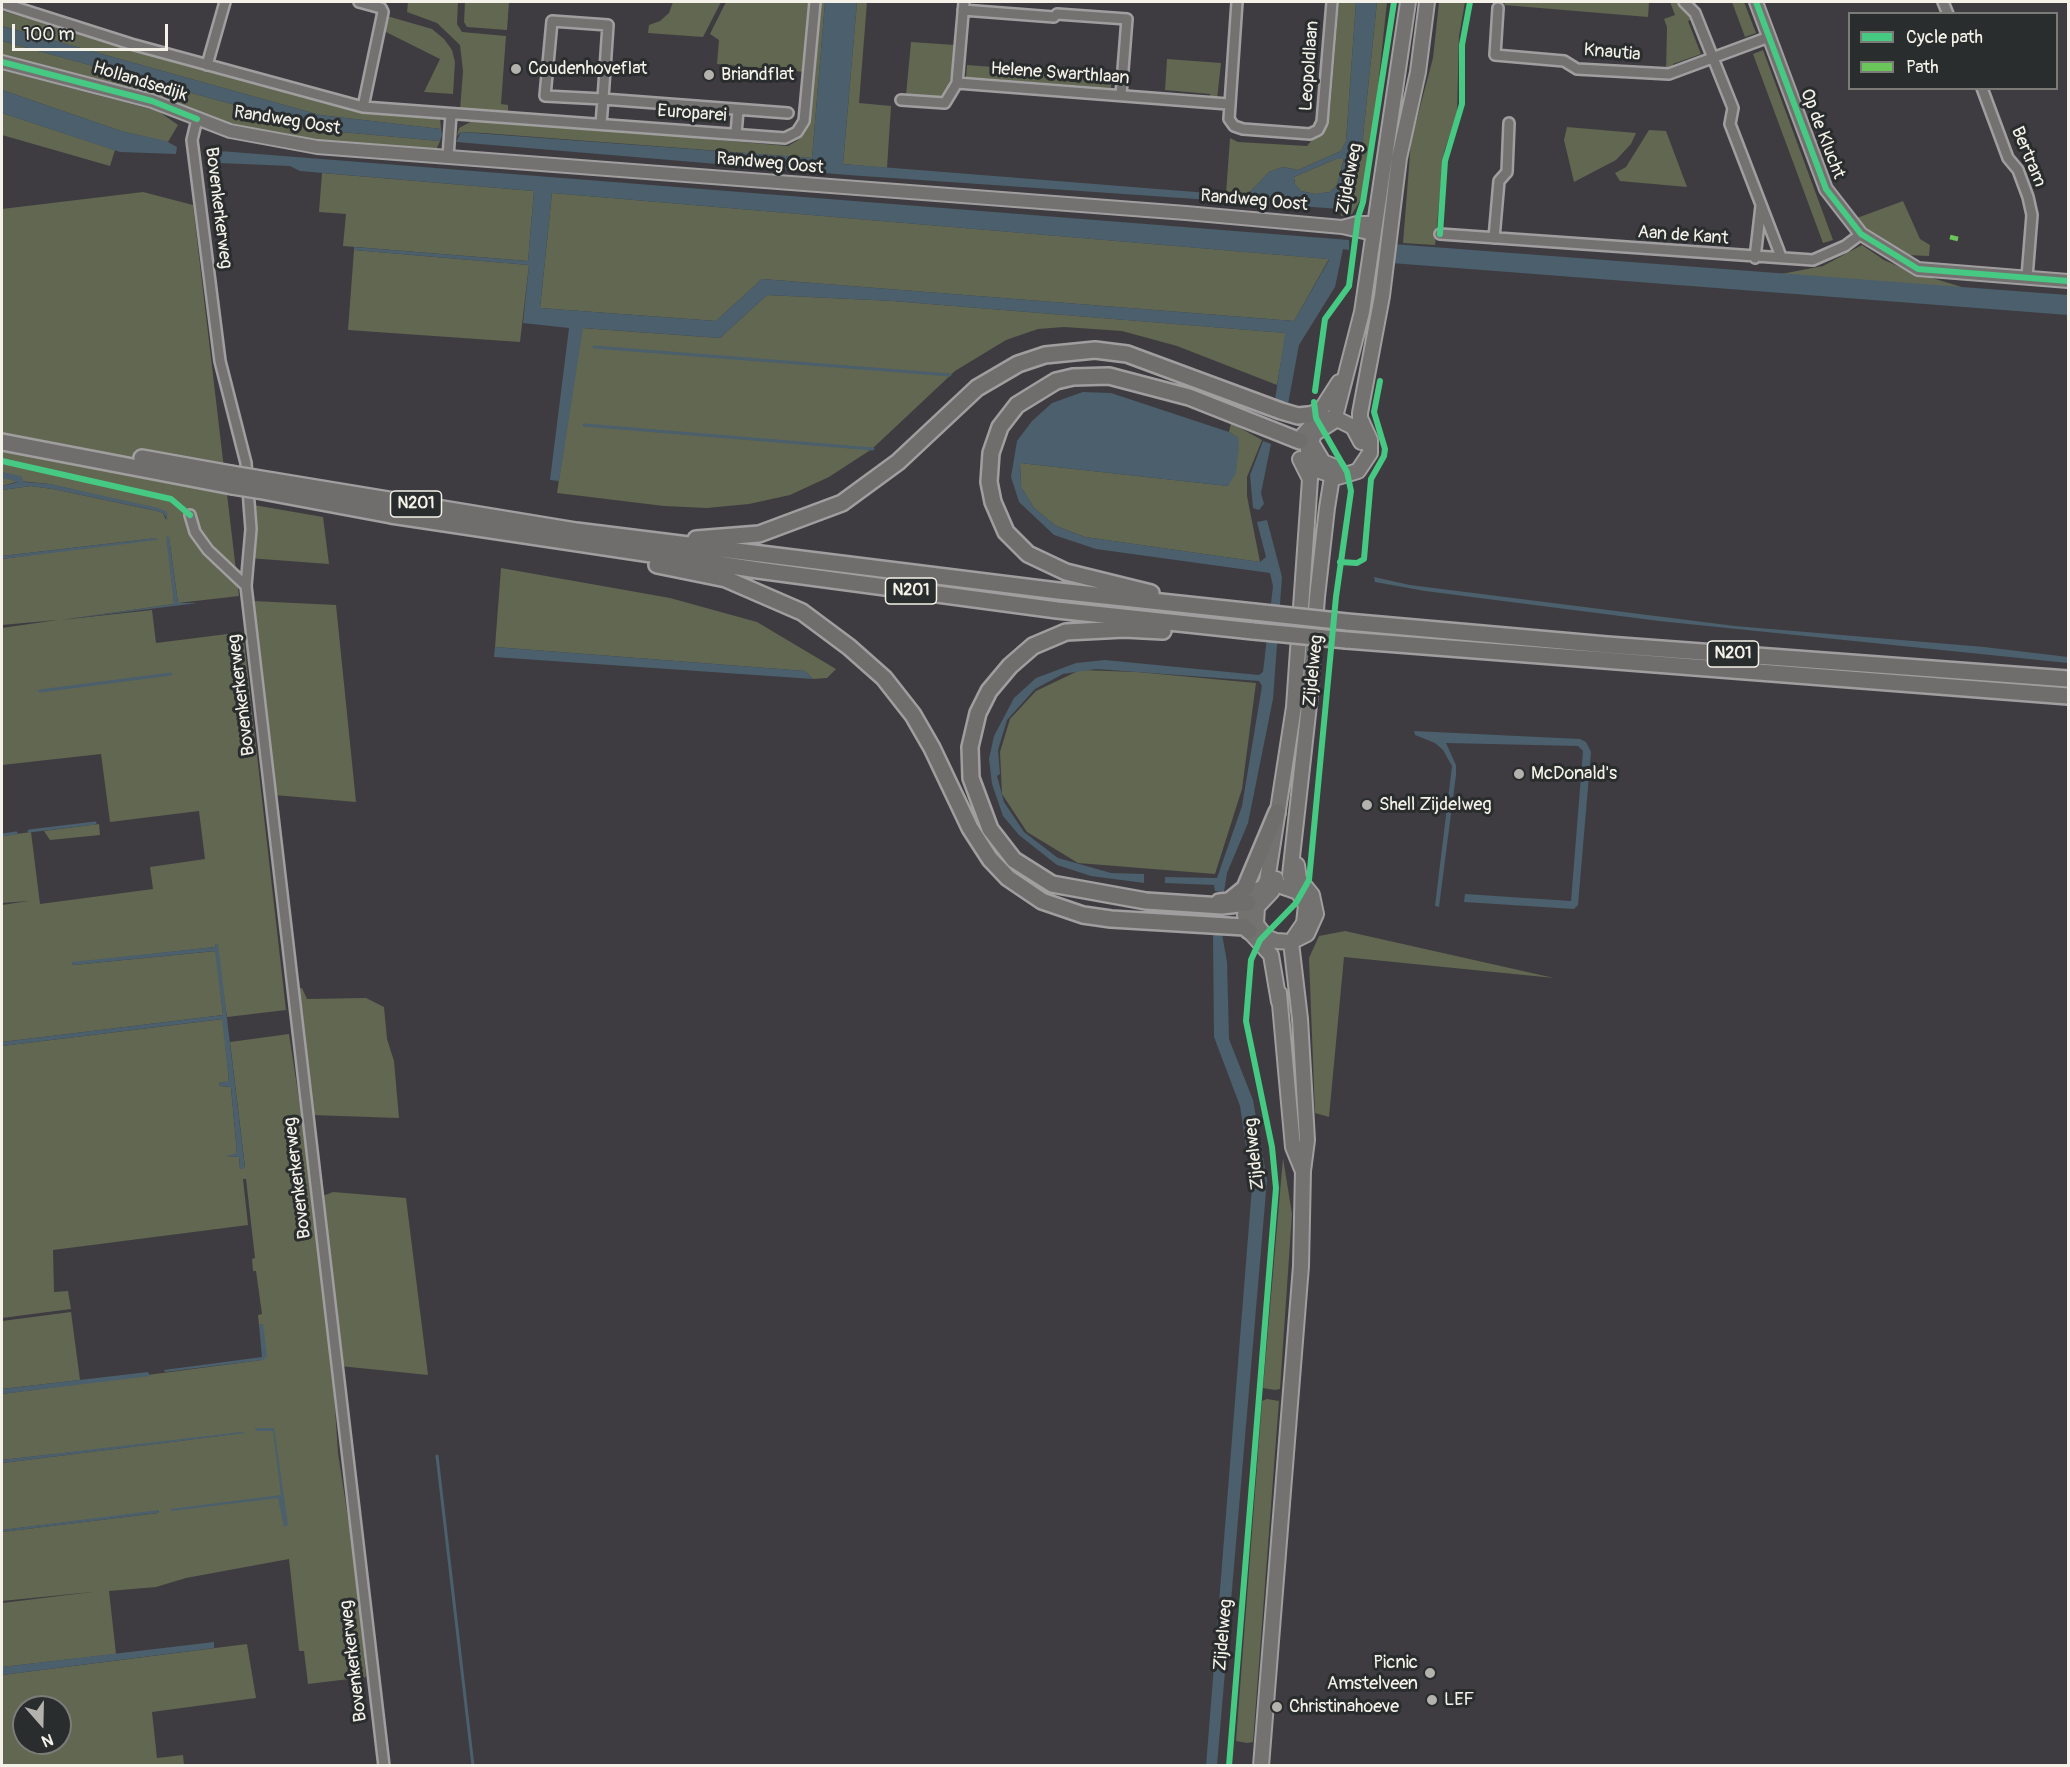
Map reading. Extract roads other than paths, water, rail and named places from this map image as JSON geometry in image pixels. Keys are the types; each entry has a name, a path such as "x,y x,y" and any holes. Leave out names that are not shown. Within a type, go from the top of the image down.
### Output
{"highway":[{"name":"N201","path":"573,537 714,540 759,534 800,521 842,503 872,483 898,462 976,388 1018,364 1053,353 1095,350 1127,354 1299,416 1311,432"},
{"name":"N201","path":"1195,606 1066,572 1028,554 1006,532 993,502 989,482 990,453 1000,427 1017,405 1038,389 1073,376 1109,376 1145,383 1231,412 1311,432"},
{"name":"N201","path":"2,433 231,480"},
{"name":"N201","path":"2,442 573,537 1057,610 1346,640 2068,696"},
{"name":"N201","path":"573,537 1347,622 1606,645 2068,679"},
{"name":"N201","path":"573,537 643,562 726,579 802,612 849,647 884,678 913,715 932,748 970,828 990,859 1008,878 1042,901 1083,915 1183,922 1208,919 1250,925"},
{"name":"N201","path":"1248,903 1222,906 1146,901 1052,884 1014,860 990,829 970,778 970,747 978,713 989,691 1010,666 1033,646 1066,632 1124,629 1189,633 1252,631"},
{"name":"N201","path":"1198,904 1229,901 1245,888 1277,812"}],"main road":[{"name":"Zijdelweg","path":"1311,432 1345,372 1362,312 1399,77 1408,2"},
{"path":"1311,432 1312,471 1338,474 1358,471 1364,455 1352,412 1365,378 1376,327 1400,158 1418,72 1427,2"},
{"name":"Zijdelweg","path":"1311,432 1321,410 1345,372"},
{"path":"1311,432 1357,425"},
{"path":"1311,432 1323,462 1338,474"},
{"name":"Zijdelweg","path":"1270,885 1267,881 1294,707 1305,535 1312,471"},
{"name":"Zijdelweg","path":"1297,886 1290,875 1325,538 1338,474"},
{"path":"1250,925 1257,907 1272,891 1270,885"},
{"path":"1268,943 1296,940 1314,924 1312,895 1297,886 1270,885 1248,903 1250,925 1268,943 1278,953 1279,1002 1293,1147 1303,1171"},
{"path":"1261,1766 1301,1266 1303,1171 1307,1140 1296,940"}],"street":[{"path":"207,64 225,2"},
{"path":"359,2 381,8 383,12 363,107"},
{"name":"Europarei","path":"2,3 207,64 363,107 785,138 797,132 804,121 815,2"},
{"path":"1228,104 1237,2"},
{"name":"Leopoldlaan","path":"1228,104 1229,119 1234,126 1243,129 1311,134 1318,130 1322,122 1332,2"},
{"path":"1684,2 1695,13 1714,58 1733,108 1730,124 1780,254"},
{"name":"Op de Klucht","path":"1756,2 1826,189 1861,234 1918,269 2068,281"},
{"path":"901,100 945,103 957,83 963,6 1127,19 1121,95"},
{"name":"Knautia","path":"1498,8 1495,55 1564,61 1577,69 1669,74 1769,37"},
{"path":"602,124 603,99 608,25 552,21 545,96 603,99 788,113"},
{"name":"Hollandsedijk","path":"2,62 152,102 197,119"},
{"name":"Helene Swarthlaan","path":"957,83 1228,104"},
{"name":"Bertram","path":"1983,90 2008,158 2018,170 2028,197 2032,215 2027,277"},
{"path":"736,134 738,110"},
{"path":"448,157 451,114"},
{"name":"Randweg Oost","path":"197,119 230,131 275,141 448,157 1342,227 1357,223 1373,232"},
{"name":"Bovenkerkerweg","path":"197,119 192,140 220,361 244,449 249,485 251,529 246,586 384,1766"},
{"path":"1494,238 1499,181 1507,172 1509,123"},
{"path":"1755,258 1761,204"},
{"name":"Aan de Kant","path":"1440,234 1755,258 1813,260 1845,246 1861,234"},
{"path":"190,515 195,532 208,550 246,586"}],"water":[{"path":"825,2 857,2 843,164 1246,196 1269,172 1283,167 1298,170 1341,151 1346,141 1356,2 1377,2 1362,146 1341,209 848,175 456,142 461,132 812,158","holes":["1336,159 1344,159 1337,185 1330,192 1315,194 1301,191 1295,184 1294,177"]},
{"path":"2,26 320,115 441,129 442,135 440,141 330,131 2,41"},
{"path":"2,90 121,131 166,141 177,147 176,154 120,152 2,113"},
{"path":"220,151 1349,240 1349,250 1343,249 1335,287 1299,345 1288,404 1275,400 1285,333 893,301 767,295 720,338 583,328 559,481 550,480 569,328 523,323 529,265 354,250 354,247 528,261 534,191 300,171 290,166 219,163","holes":["552,193 1328,259 1294,321 762,279 716,321 540,308"]},
{"path":"1393,244 2068,295 2068,315 1391,263"},
{"path":"1083,392 1111,393 1229,432 1238,438 1236,473 1228,486 1020,463 1021,487 1034,508 1056,526 1085,537 1260,562 1266,557 1257,522 1267,520 1282,577 1273,699 1248,823 1227,873 1224,892 1215,891 1214,885 1165,883 1165,877 1217,878 1242,806 1262,686 1259,681 1096,669 1063,674 1035,689 1007,720 998,750 1000,774 997,776 1004,802 1024,832 1058,858 1111,873 1144,874 1144,883 1091,876 1057,865 1019,835 1003,816 992,784 989,759 994,736 1014,698 1036,678 1076,663 1105,660 1259,675 1263,672 1273,586 1270,573 1096,549 1054,535 1019,502 1011,477 1017,441 1032,421 1052,403"},
{"path":"1263,441 1271,444 1261,493 1264,504 1259,510 1253,508 1250,475"},
{"path":"3,472 21,476 24,482 50,484 158,508 167,512 168,520 163,513 157,511 53,489 31,486 2,490 2,486 18,482 2,478"},
{"path":"166,536 169,537 178,603 198,603 61,620 174,604"},
{"path":"157,538 157,540 2,559 2,556"},
{"path":"1374,577 1410,585 1735,626 1984,647 2068,657 2068,663 1659,621 1425,591 1375,582"},
{"path":"495,647 805,671 813,679 494,657"},
{"path":"1414,731 1580,739 1586,742 1591,752 1578,905 1574,909 1464,902 1465,894 1571,901 1583,751 1578,746 1446,743 1456,765 1456,775 1439,907 1435,906 1452,766 1443,750 1435,743 1415,735"},
{"path":"1213,934 1222,934 1227,962 1229,1039 1253,1100 1267,1180 1217,1765 1206,1766 1252,1187 1240,1106 1214,1037"},
{"path":"218,944 245,1168 240,1169 239,1157 226,1156 237,1153 231,1087 220,1086 219,1083 229,1081 222,1019 2,1046 2,1042 223,1015 215,951 73,965 72,962 215,947"},
{"path":"263,1324 267,1356 263,1360 165,1372 164,1370 262,1357 259,1325"},
{"path":"148,1372 150,1376 2,1394 2,1389"},
{"path":"255,1428 274,1428 288,1525 284,1527 278,1498 171,1511 171,1509 281,1495 273,1431 256,1431"},
{"path":"245,1433 2,1463 2,1460"},
{"path":"159,1510 158,1513 2,1532 2,1530"},
{"path":"214,1642 214,1648 2,1675 2,1667"}],"waterway":[{"path":"210,150 223,154"},
{"path":"594,347 950,375"},
{"path":"584,425 873,449"},
{"path":"40,691 171,674"},
{"path":"29,831 95,823"},
{"path":"2,835 16,833"},
{"path":"437,1456 473,1766"}],"place":[{"name":"Coudenhoveflat","path":"516,69"},
{"name":"Briandflat","path":"709,75"},
{"name":"McDonald's","path":"1519,774"},
{"name":"Shell Zijdelweg","path":"1367,805"},
{"name":"Picnic Amstelveen","path":"1430,1673"},
{"name":"LEF","path":"1432,1700"},
{"name":"Christinahoeve","path":"1277,1707"}]}
